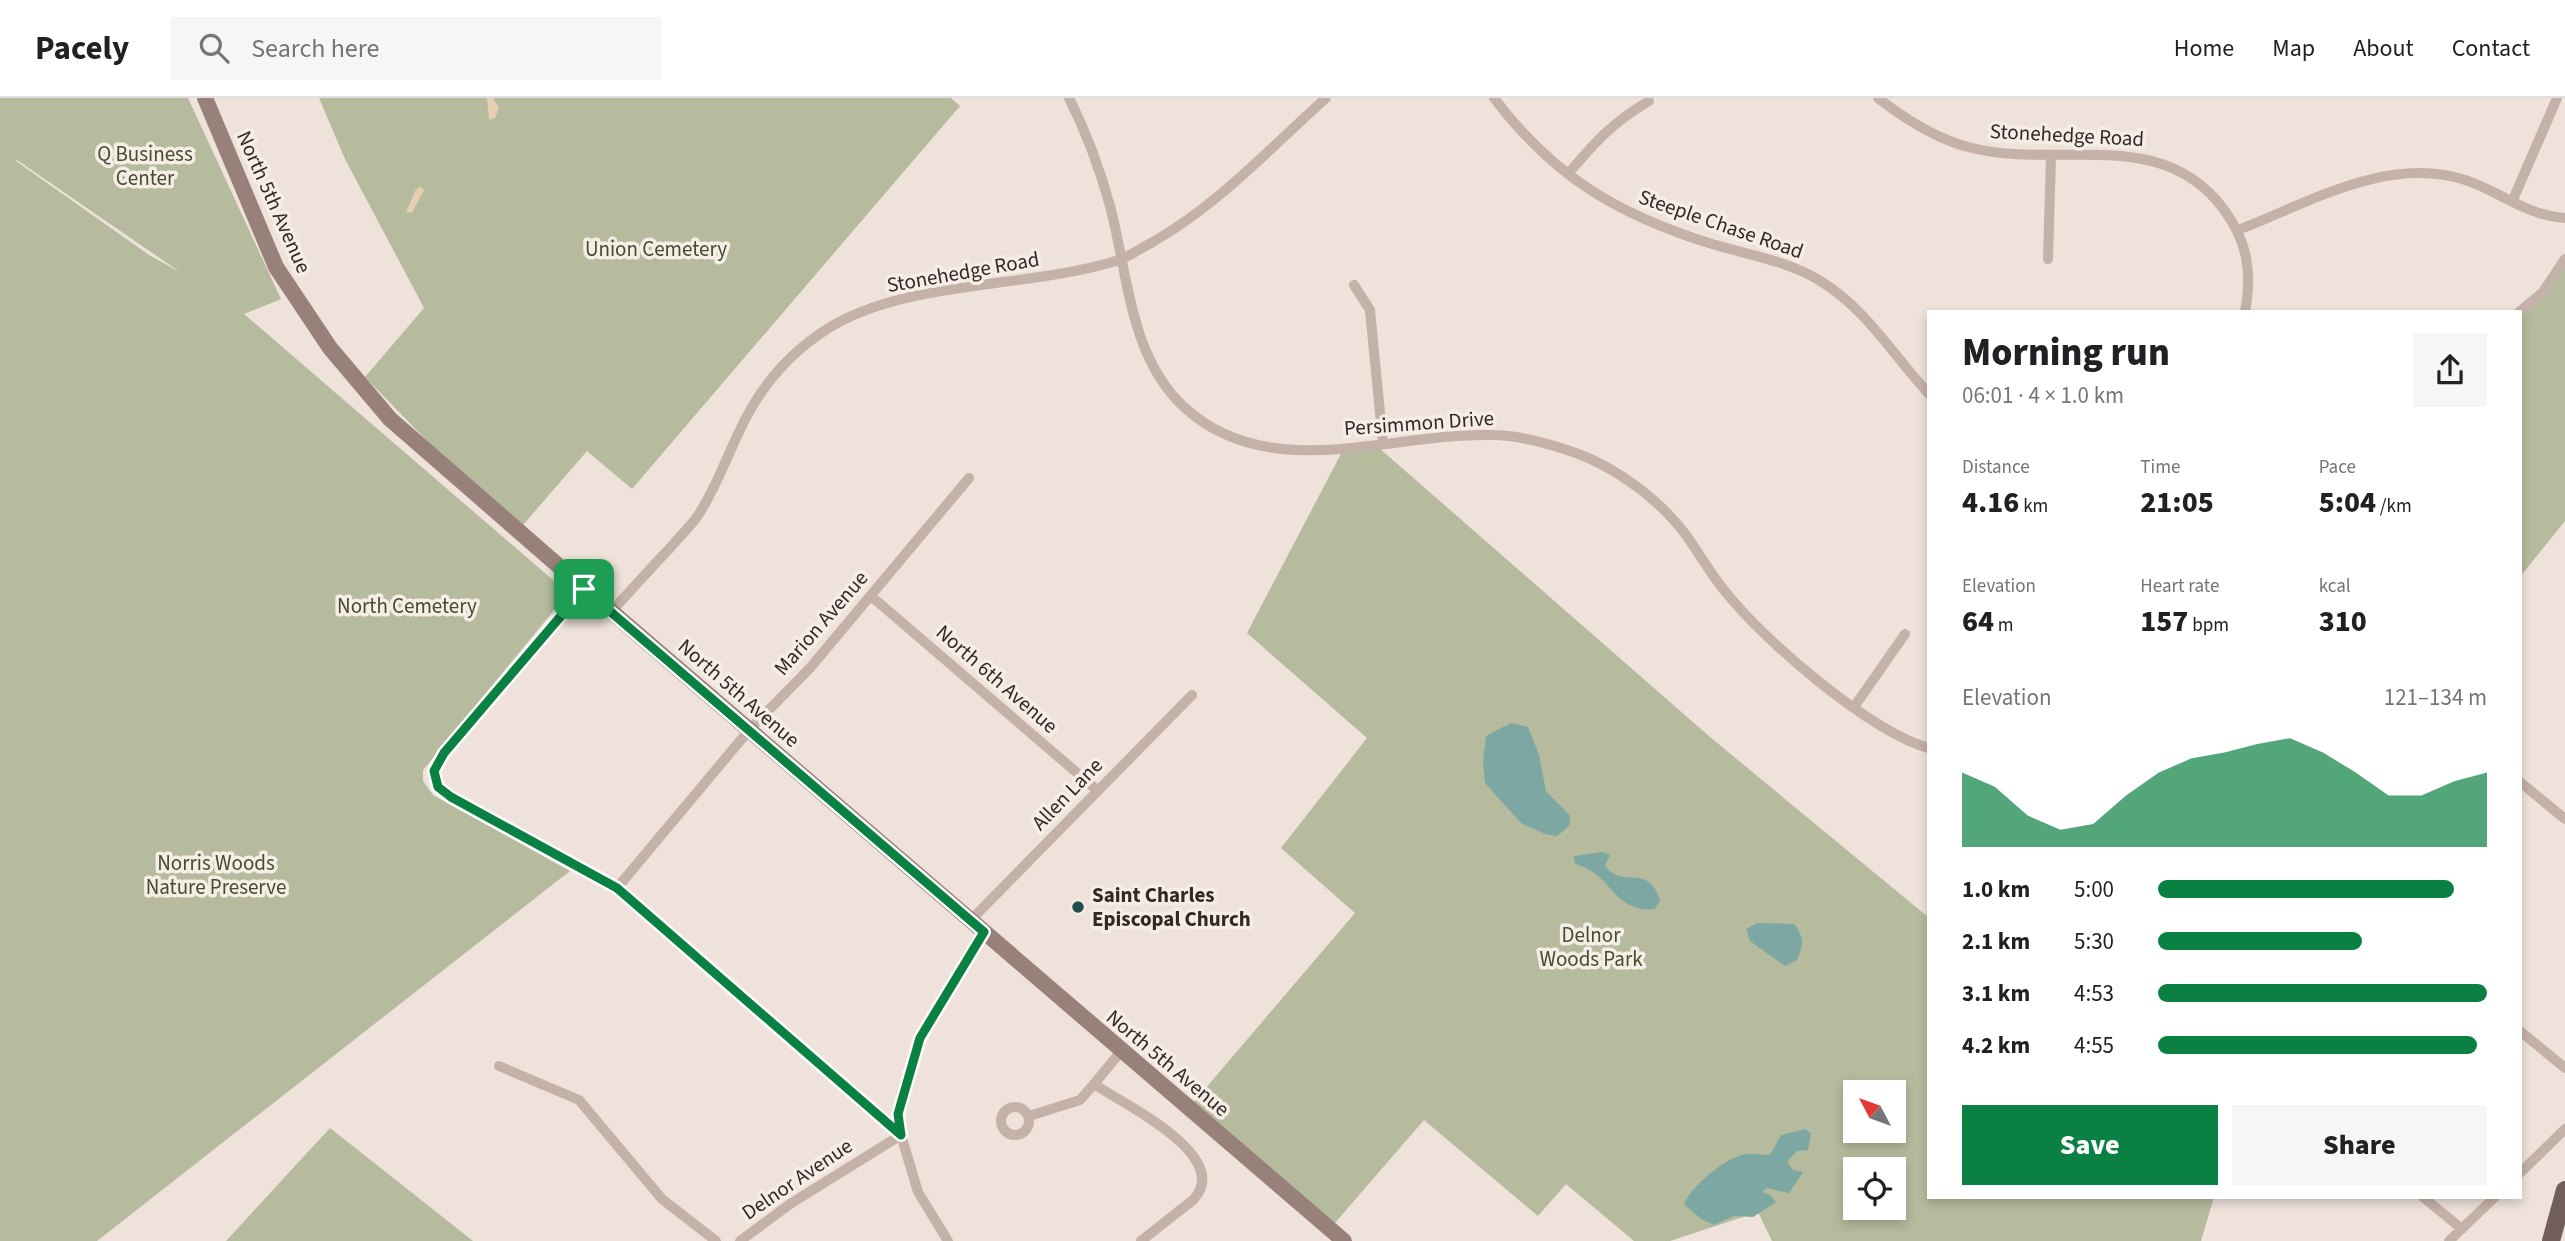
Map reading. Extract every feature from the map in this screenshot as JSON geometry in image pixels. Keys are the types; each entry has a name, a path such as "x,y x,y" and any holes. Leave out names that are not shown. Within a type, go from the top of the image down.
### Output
{"main road":[{"name":"North 5th Avenue","path":"205,98 276,267 330,348 370,396 415,442 1344,1241"},
{"path":"2551,1241 2560,1223 2565,1191"}],"street":[{"name":"Persimmon Drive","path":"1069,98 1099,171 1143,346 1152,364 1182,406 1206,425 1228,438 1283,451 1383,444 1452,435 1495,435 1538,442 1577,453 1613,471 1654,502 1684,532 1724,590 1761,630 1805,669 1884,729 1927,748"},
{"name":"Stonehedge Road","path":"612,611 695,519 717,484 739,431 775,373 803,346 828,328 854,316 917,296 1040,279 1122,259 1195,216 1326,98"},
{"name":"Steeple Chase Road","path":"1494,98 1512,122 1568,174 1593,193 1646,222 1671,232 1788,265 1822,281 1866,317 1927,392"},
{"name":"Stonehedge Road","path":"1878,98 1927,130 1971,148 2017,155 2135,156 2172,167 2208,189 2238,230"},
{"path":"2512,202 2557,98"},
{"path":"1568,174 1598,137 1625,115 1649,101"},
{"path":"2048,259 2052,156"},
{"path":"2245,310 2249,273 2238,230 2346,186 2393,175 2416,174 2464,179 2540,214 2565,218"},
{"path":"2521,310 2543,292 2565,259"},
{"path":"1354,285 1370,310 1383,444"},
{"name":"Marion Avenue","path":"617,888 750,729 810,668 969,478"},
{"path":"584,589 444,753 437,763 435,780 438,787 451,797 617,888 901,1135"},
{"name":"North 6th Avenue","path":"871,596 1097,790"},
{"path":"1854,707 1905,634"},
{"name":"Allen Lane","path":"970,921 1192,695"},
{"path":"2522,784 2565,819"},
{"path":"948,1241 918,1192 901,1135 898,1114 920,1038 984,932"},
{"path":"2522,1033 2565,1068"},
{"path":"1029,1116 1080,1100 1122,1049"},
{"path":"499,1066 579,1100 662,1199 716,1241"},
{"path":"1094,1084 1166,1128 1181,1141 1199,1166 1202,1185 1200,1193 1140,1241"},
{"path":"2522,1171 2565,1129"},
{"name":"Delnor Avenue","path":"740,1241 790,1204 901,1135"},
{"path":"2425,1199 2462,1229"},
{"path":"2449,1241 2494,1199"}],"green space":[{"name":"Norris Woods Nature Preserve","path":"0,98 188,98 281,299 244,314 568,593 423,770 423,781 433,795 570,871 97,1241 0,1241","holes":["17,160 180,272 149,255"]},
{"name":"Union Cemetery","path":"319,98 951,98 960,106 632,489 587,451 523,525 431,445 365,377 424,308 345,159"},
{"path":"2565,256 2565,521 2522,575 2522,311"},
{"name":"Delnor Woods Park","path":"1378,447 1710,737 1927,916 1927,1199 2213,1199 2201,1241 1772,1241 1758,1212 1670,1241 1634,1241 1566,1184 1538,1216 1424,1120 1334,1224 1193,1103 1355,913 1281,848 1367,738 1247,633 1342,452"},
{"path":"330,1128 473,1241 226,1241"}],"sand":[{"path":"487,98 493,98 499,108 495,118 489,120"},
{"path":"420,186 424,190 412,213 406,212 415,191"}],"water":[{"path":"1511,723 1528,727 1539,755 1546,791 1570,816 1569,826 1557,836 1545,834 1521,823 1485,783 1483,761 1486,736"},
{"path":"1602,852 1610,855 1605,866 1613,873 1650,883 1660,900 1655,909 1629,905 1602,879 1575,864 1574,856"},
{"path":"1757,923 1794,924 1802,942 1797,960 1785,966 1750,941 1746,929"},
{"path":"1806,1129 1811,1134 1808,1150 1797,1151 1787,1162 1793,1170 1803,1172 1789,1193 1766,1188 1763,1192 1776,1202 1753,1217 1734,1216 1714,1225 1701,1219 1684,1204 1694,1189 1730,1160 1751,1154 1770,1155 1781,1135"}],"place":[{"name":"Saint Charles Episcopal Church","path":"1078,907"}],"route":[{"path":"584,589 984,932 920,1038 898,1114 901,1135 617,888 501,826 438,787 434,771 444,753 584,589"}],"park label":[{"name":"Q Business Center","path":"145,166"},
{"name":"North Cemetery","path":"407,606"}]}
